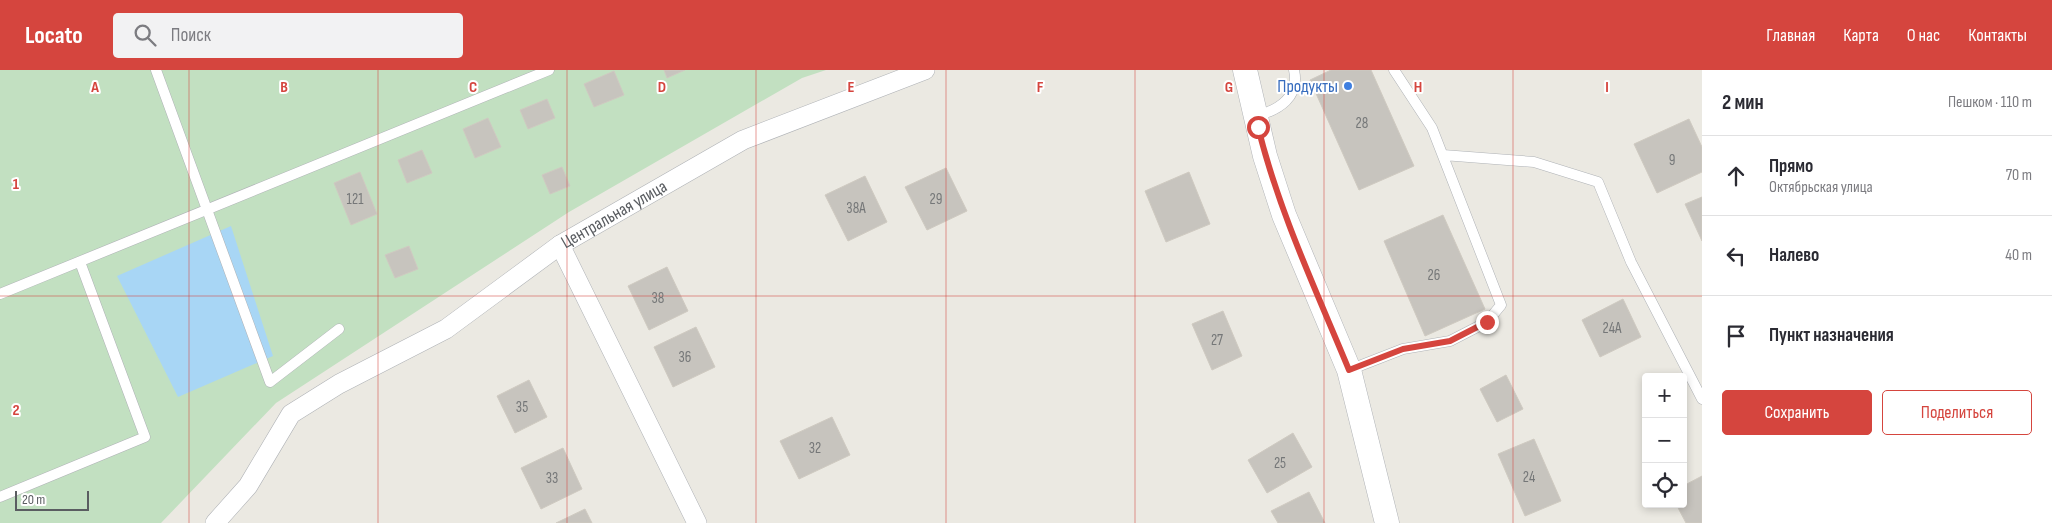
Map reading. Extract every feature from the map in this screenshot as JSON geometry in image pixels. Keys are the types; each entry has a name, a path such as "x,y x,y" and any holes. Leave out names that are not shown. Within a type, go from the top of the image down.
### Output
{"street":[{"name":"Центральная улица","path":"697,523 560,245 743,140 925,70"},
{"path":"1245,70 1265,156 1284,215 1349,370 1387,523"},
{"path":"215,523 248,486 291,414 339,384 446,329 560,245"}],"lane":[{"path":"156,70 270,382 339,329"},
{"path":"0,294 549,70"},
{"path":"1256,116 1282,106 1292,94 1296,79 1294,70"},
{"path":"1349,370 1403,349 1450,341 1487,322 1502,306 1432,128 1394,70"},
{"path":"1443,155 1534,162 1598,182 1631,262 1702,400"},
{"path":"0,497 145,436 80,262"}],"green space":[{"path":"0,70 826,70 802,78 569,212 276,403 161,523 0,523"}],"water":[{"path":"231,226 273,356 178,397 117,276"}],"building":[{"path":"664,70 685,70 667,78"},
{"path":"1331,70 1371,70 1414,166 1359,190 1310,80"},
{"path":"614,71 624,95 594,107 584,84"},
{"path":"547,99 555,118 528,129 520,110"},
{"path":"488,118 501,147 475,158 463,129"},
{"path":"1689,119 1702,147 1702,172 1657,193 1634,144"},
{"path":"422,150 432,173 407,183 398,160"},
{"path":"562,167 570,186 550,194 542,175"},
{"path":"946,168 967,211 927,230 905,187"},
{"path":"360,172 377,214 351,225 334,183"},
{"path":"1189,172 1210,224 1166,242 1145,191"},
{"path":"865,176 887,222 848,241 825,195"},
{"path":"1702,197 1702,241 1685,204"},
{"path":"1443,215 1485,309 1425,336 1384,241"},
{"path":"409,246 418,269 395,278 385,255"},
{"path":"667,267 688,311 649,330 628,286"},
{"path":"1623,299 1641,337 1600,357 1582,320"},
{"path":"1223,311 1242,356 1212,370 1192,324"},
{"path":"696,327 715,367 673,387 654,347"},
{"path":"1506,375 1523,409 1497,422 1480,389"},
{"path":"529,380 547,417 515,433 497,396"},
{"path":"832,417 850,455 799,479 780,441"},
{"path":"1293,433 1312,467 1267,493 1248,460"},
{"path":"1534,439 1561,501 1525,516 1498,454"},
{"path":"563,448 582,489 541,509 521,468"},
{"path":"1702,476 1702,523 1686,523 1678,508 1687,508 1687,484"},
{"path":"1309,492 1325,523 1278,523 1271,511"},
{"path":"585,509 592,523 556,523"}],"place":[{"name":"Продукты","path":"1348,86"}],"route":[{"path":"1258,127 1265,156 1284,215 1349,370 1403,349 1450,341 1487,322"}]}
